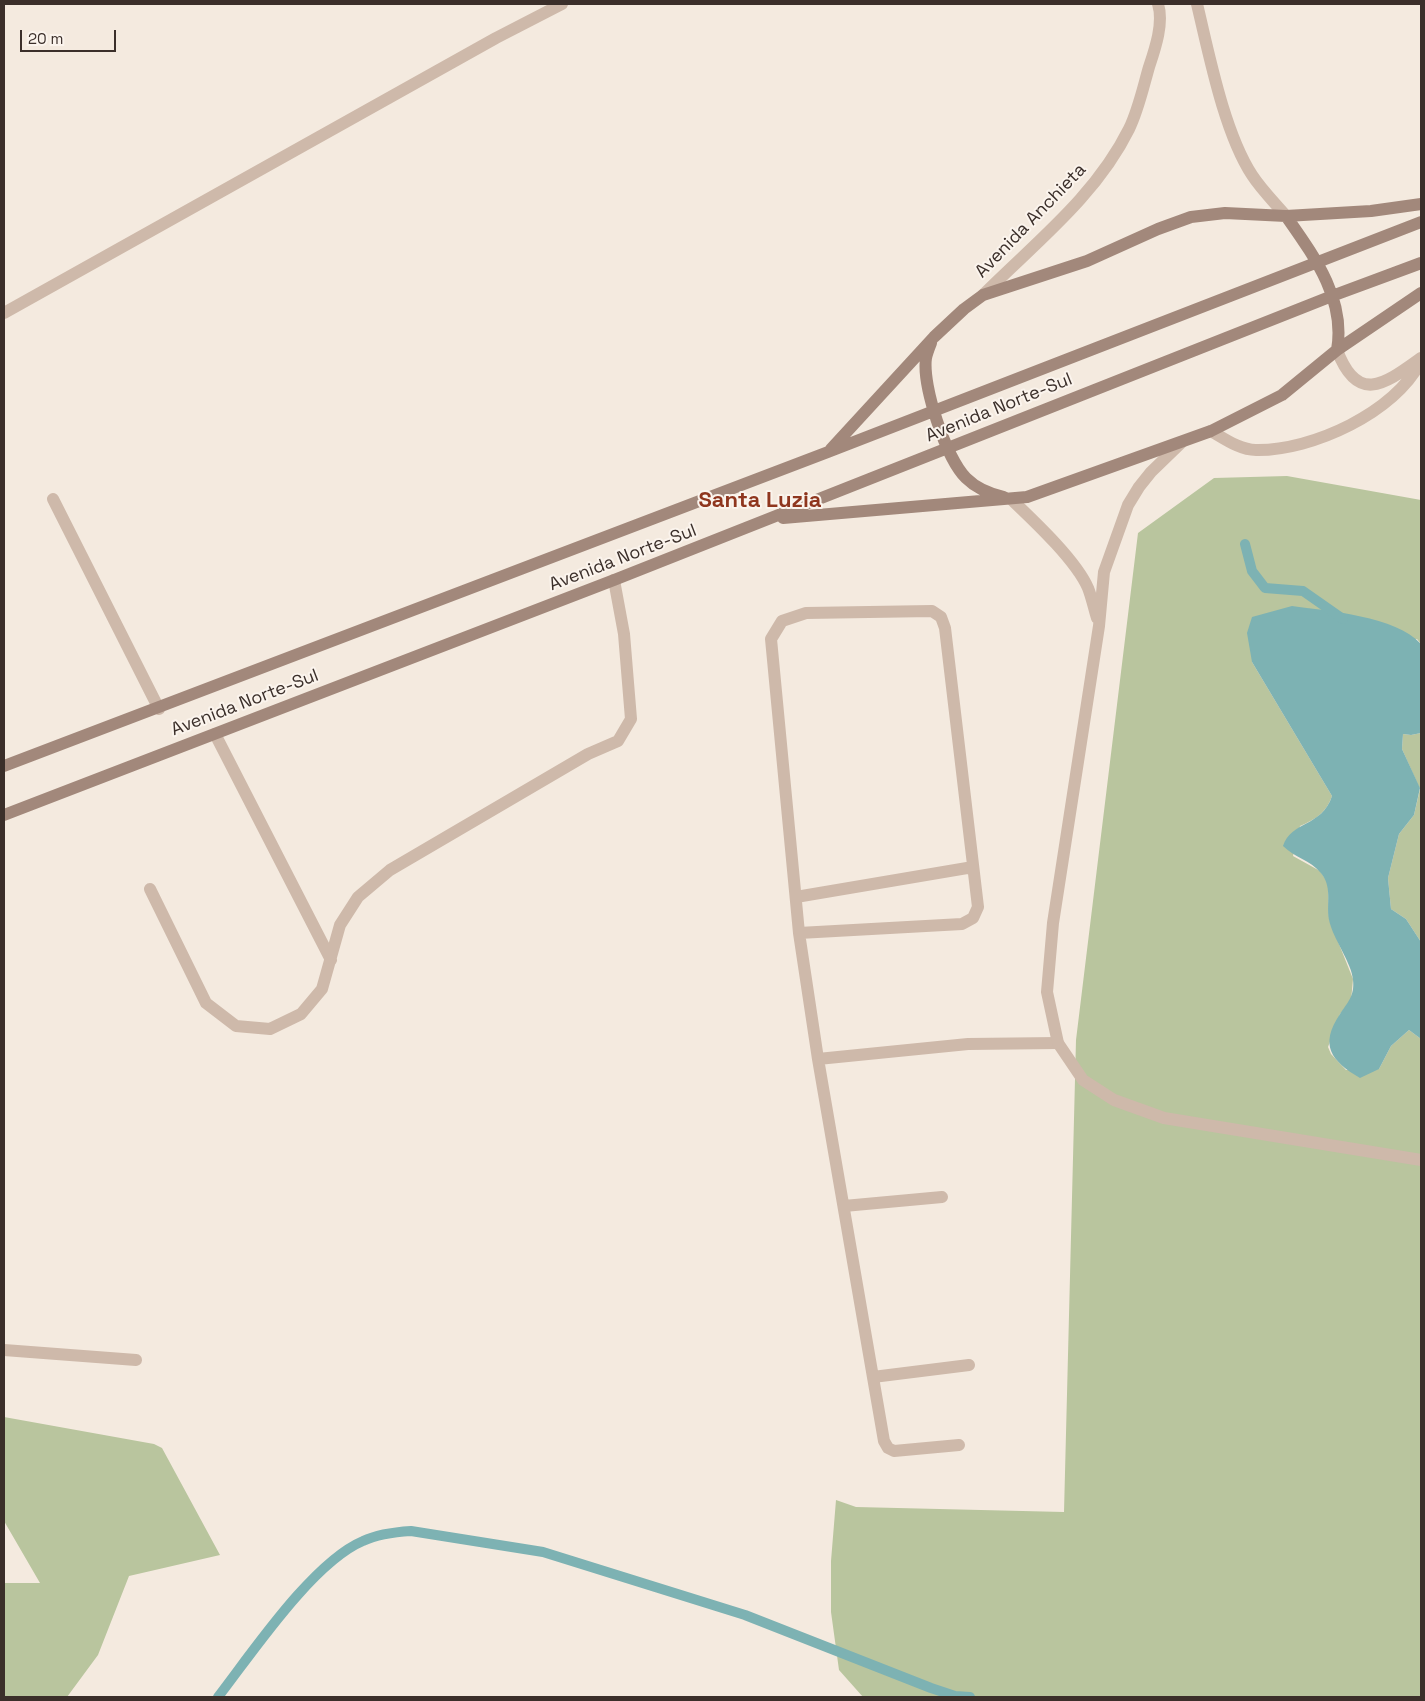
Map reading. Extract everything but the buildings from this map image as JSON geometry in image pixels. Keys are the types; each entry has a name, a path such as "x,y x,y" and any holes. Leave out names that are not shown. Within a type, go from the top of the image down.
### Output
{"main road":[{"path":"828,452 934,337 958,314 983,295 1087,261 1158,229 1191,217 1225,213 1286,216 1371,211 1421,204"},
{"path":"1286,216 1318,262 1332,296 1339,323 1337,350"},
{"name":"Avenida Norte-Sul","path":"4,766 828,452 1421,222"},
{"name":"Avenida Norte-Sul","path":"4,815 614,580 1332,296 1421,263"},
{"path":"770,519 1011,499 1027,497 1056,488 1211,431 1282,395 1337,350 1421,293"},
{"path":"934,337 926,357 926,370 933,410 956,466 975,486 991,494 1011,499"}],"street":[{"path":"4,313 487,43 562,4"},
{"name":"Avenida Anchieta","path":"983,295 1084,196 1111,161 1130,128 1157,41 1158,4"},
{"path":"1197,4 1218,88 1235,139 1251,174 1286,216"},
{"path":"1337,350 1344,368 1353,378 1368,385 1378,385 1390,380 1421,360"},
{"path":"1211,431 1235,445 1255,450 1296,445 1321,438 1372,413 1413,378 1421,360"},
{"path":"1182,442 1151,472 1128,505 1104,572 1099,626 1053,923 1047,992 1058,1043 1083,1080 1114,1100 1164,1118 1421,1160"},
{"path":"53,499 159,708"},
{"path":"1011,499 1074,566 1088,587 1099,626"},
{"path":"150,888 206,1003 236,1026 270,1029 301,1014 322,989 340,925 358,897 390,870 588,754 618,741 632,719 624,634 614,580"},
{"path":"799,933 962,924 973,918 978,907 945,628 940,617 932,611 806,613 782,621 771,639 799,933 818,1059 884,1441 888,1448 894,1451 959,1445"},
{"path":"215,734 331,960"},
{"path":"796,898 973,866"},
{"path":"818,1059 968,1044 1058,1043"},
{"path":"844,1206 942,1197"},
{"path":"4,1350 136,1360"},
{"path":"873,1377 969,1365"}],"green space":[{"path":"1287,476 1421,500 1421,644 1417,639 1252,662 1332,796 1327,807 1320,815 1300,826 1293,856 1320,871 1328,883 1329,919 1353,979 1351,1001 1340,1014 1328,1047 1331,1054 1346,1070 1379,1069 1391,1046 1409,1030 1421,1039 1421,1697 863,1697 839,1670 831,1612 831,1561 836,1500 856,1507 1064,1512 1076,1040 1138,533 1214,478"},
{"path":"1421,733 1421,942 1406,919 1391,909 1388,878 1399,834 1414,815 1420,789 1402,749 1403,734"},
{"path":"4,1417 154,1444 162,1448 220,1555 129,1576 98,1655 67,1697 4,1697 4,1583 40,1583 4,1521"}],"water":[{"path":"1292,606 1361,616 1379,621 1410,635 1421,644 1421,733 1403,734 1402,749 1420,788 1414,815 1399,834 1388,878 1391,909 1406,919 1421,942 1421,1039 1409,1030 1391,1046 1379,1069 1360,1078 1350,1072 1335,1058 1329,1043 1334,1025 1350,999 1353,986 1352,973 1329,920 1328,889 1324,877 1316,868 1283,846 1293,832 1321,813 1332,796 1252,662 1247,633 1252,617"}],"waterway":[{"path":"1245,544 1252,571 1265,588 1303,591 1343,619"},
{"path":"218,1697 284,1610 324,1568 344,1552 363,1541 387,1534 411,1531 543,1552 745,1615 931,1688 955,1696 970,1697"}],"district":[{"name":"Santa Luzia","path":"760,501"}]}
